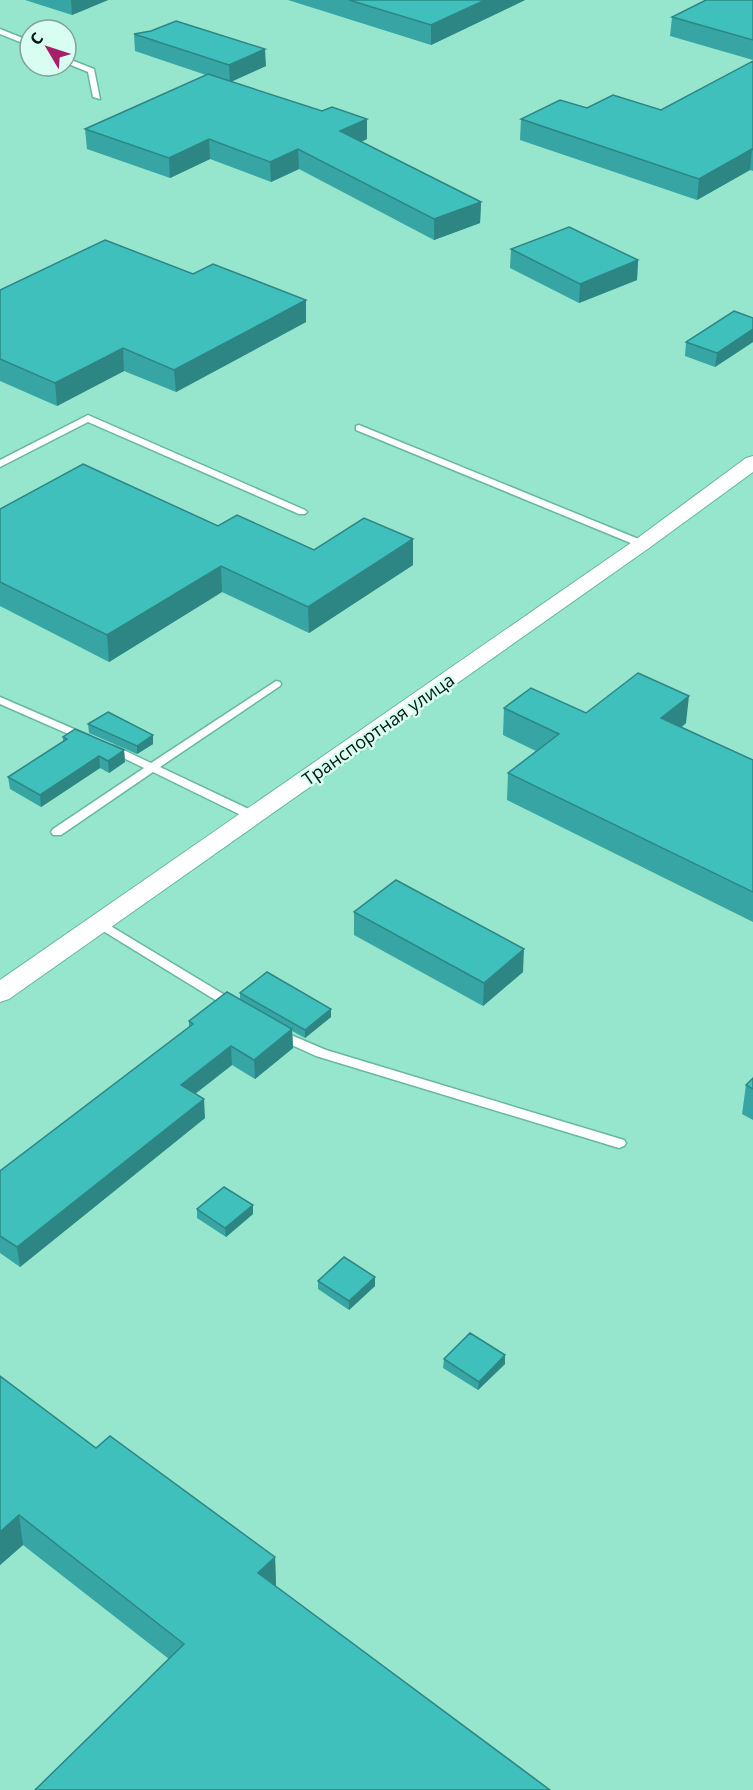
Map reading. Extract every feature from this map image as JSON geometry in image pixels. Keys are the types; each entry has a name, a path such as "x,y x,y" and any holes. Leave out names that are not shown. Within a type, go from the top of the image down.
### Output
{"street":[{"name":"Транспортная улица","path":"0,993 642,544 753,462"}],"lane":[{"path":"0,32 18,39"},
{"path":"78,65 91,71 97,97"},
{"path":"0,464 88,418 302,512"},
{"path":"359,428 642,544"},
{"path":"57,832 276,684"},
{"path":"0,700 153,767 253,816"},
{"path":"99,923 246,1013"},
{"path":"264,1025 321,1053 619,1143"}],"building":[{"path":"349,0 485,0 431,25"},
{"path":"706,0 753,0 753,40 672,17"},
{"path":"176,21 265,49 229,65 134,34 151,31"},
{"path":"753,61 753,150 699,179 521,119 560,100 587,108 613,95 661,110"},
{"path":"208,74 322,111 332,107 367,119 340,131 481,202 434,219 298,149 270,162 209,139 169,158 85,129"},
{"path":"569,227 638,260 580,284 511,249"},
{"path":"105,240 193,274 213,264 306,300 174,370 123,348 55,383 0,359 0,290"},
{"path":"734,311 753,318 753,329 717,353 686,342"},
{"path":"83,464 218,526 237,515 314,550 364,518 413,539 308,607 221,566 107,635 0,582 0,509"},
{"path":"638,673 689,696 661,718 753,760 753,892 508,773 559,734 504,708 531,688 586,713"},
{"path":"108,712 153,735 137,746 88,724"},
{"path":"75,729 124,750 108,761 99,756 40,795 8,777 67,739 63,737"},
{"path":"396,880 524,949 484,983 354,912"},
{"path":"267,972 331,1009 305,1030 240,993"},
{"path":"227,992 292,1029 254,1060 231,1046 181,1085 204,1099 17,1247 0,1236 0,1171 193,1024 189,1021"},
{"path":"753,1078 753,1089 746,1085"},
{"path":"224,1187 253,1205 225,1228 197,1209"},
{"path":"344,1257 375,1277 349,1301 318,1281"},
{"path":"470,1333 505,1355 479,1382 444,1359"},
{"path":"0,1376 96,1448 110,1436 275,1557 258,1573 550,1790 35,1790 184,1644 19,1515 0,1532"}]}
